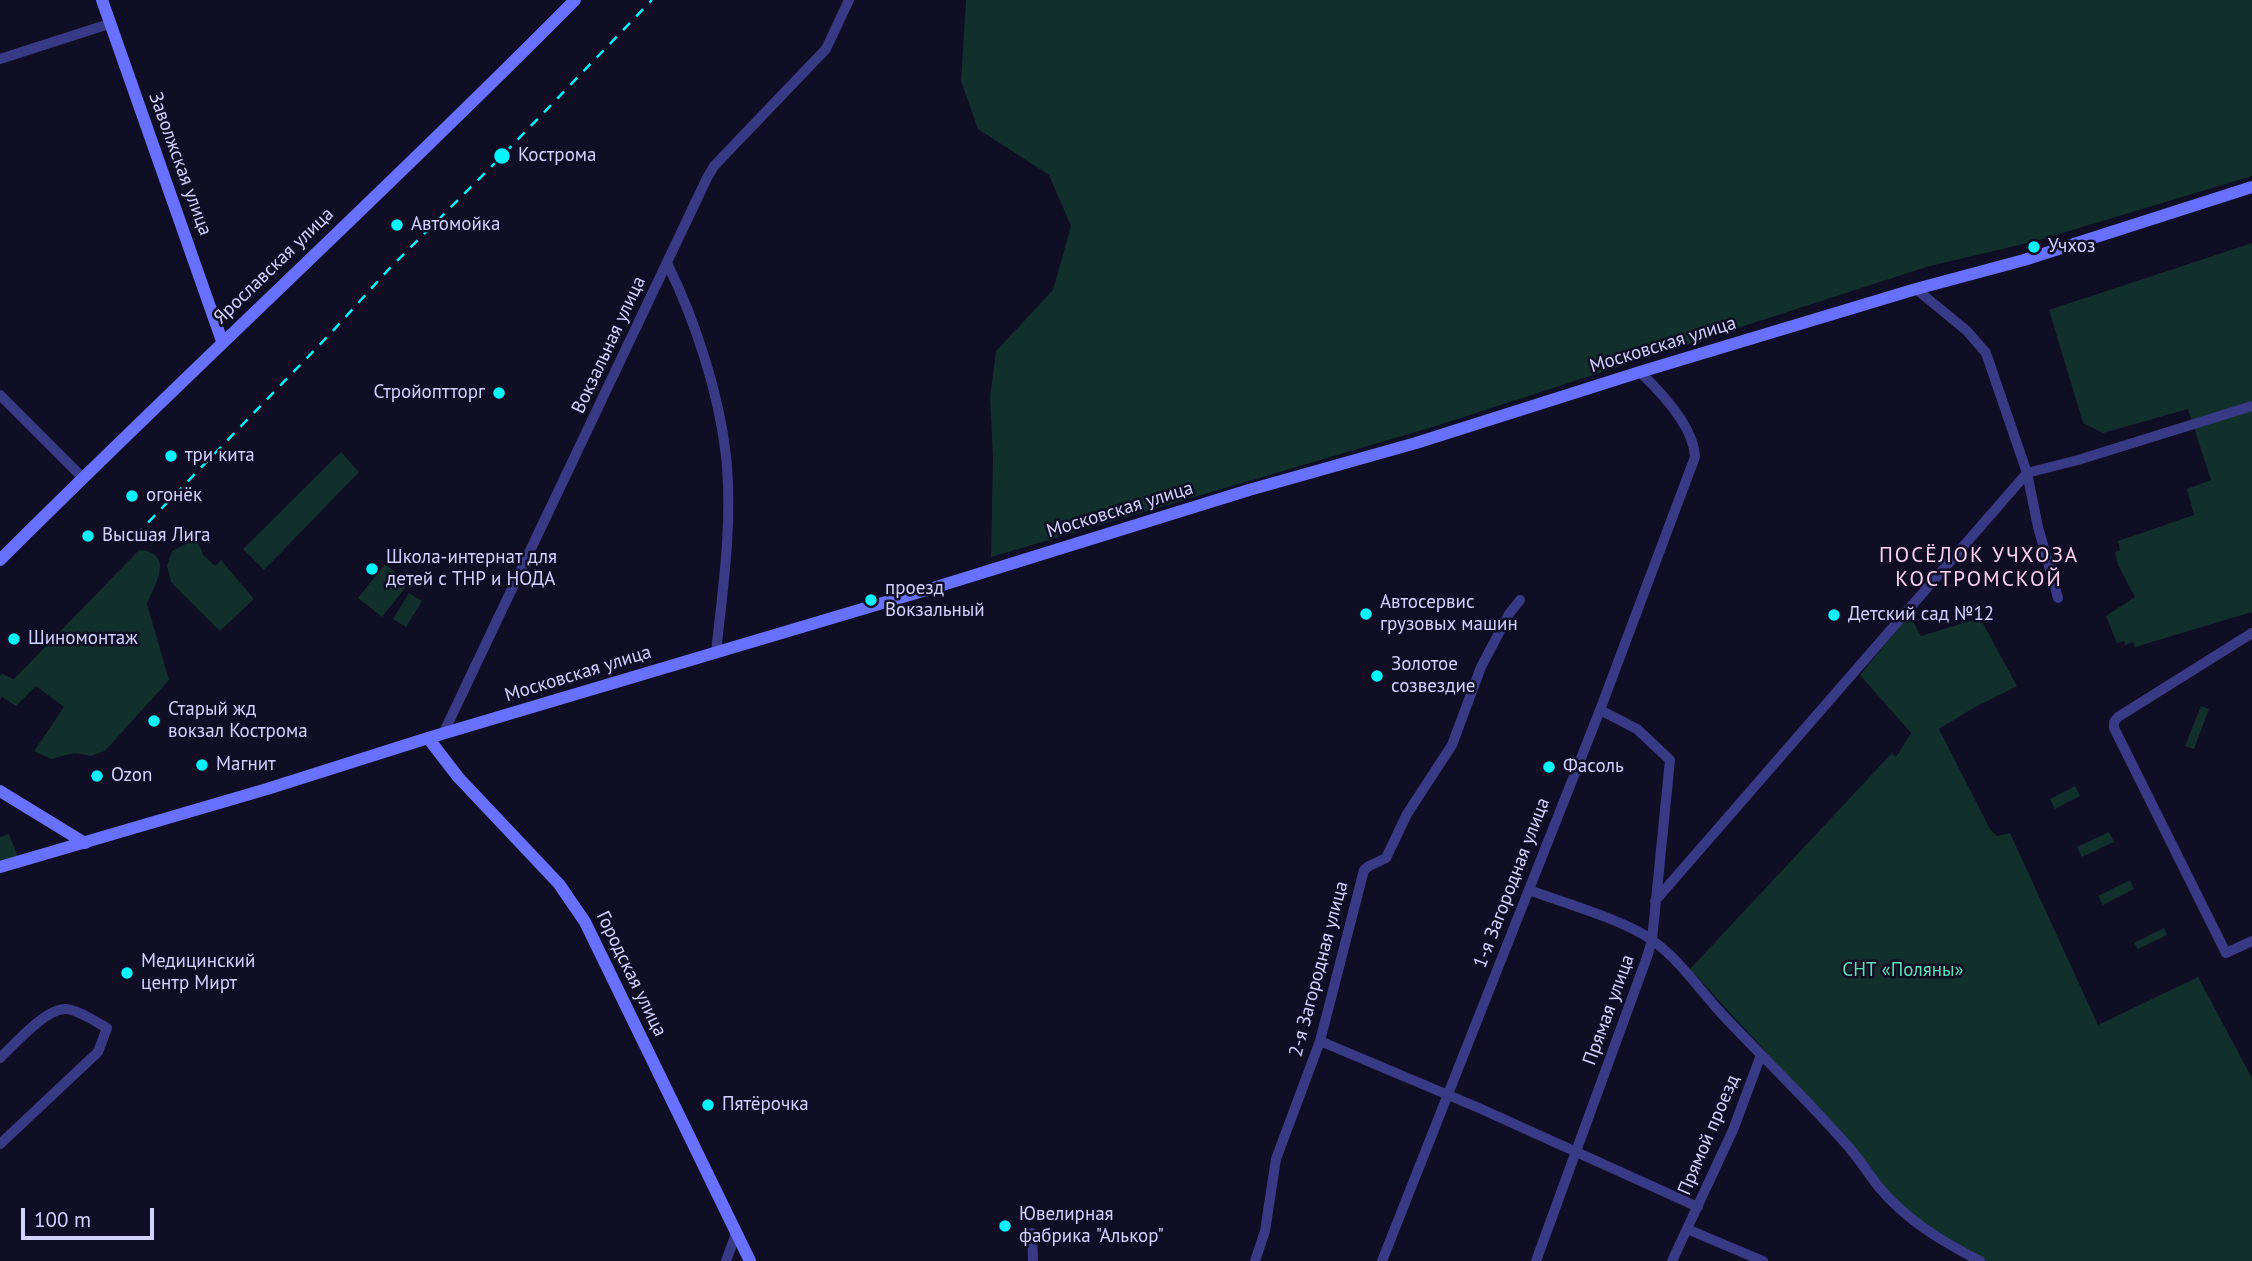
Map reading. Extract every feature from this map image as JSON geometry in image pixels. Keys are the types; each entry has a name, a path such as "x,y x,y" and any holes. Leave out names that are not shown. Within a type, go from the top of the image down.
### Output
{"main road":[{"name":"Заволжская улица","path":"102,0 222,341"},
{"name":"Ярославская улица","path":"0,559 575,0"},
{"name":"Московская улица","path":"0,867 982,573 1249,489 1416,443 1640,372 1916,289 2024,260 2252,187"},
{"name":"Городская улица","path":"428,738 458,777 559,884 585,922 750,1261"},
{"path":"0,791 85,843"}],"street":[{"name":"Вокзальная улица","path":"443,734 714,166 826,49 849,0"},
{"path":"0,60 109,24"},
{"path":"667,263 680,289 717,404 726,458 724,587 716,652"},
{"path":"1916,289 1967,331 1986,353 2026,473 2058,598"},
{"name":"1-я Загородная улица","path":"1381,1261 1600,710 1695,457 1695,450 1678,415 1640,372"},
{"path":"0,395 83,478"},
{"path":"1656,901 2026,473 2078,460 2252,406"},
{"name":"2-я Загородная улица","path":"1255,1261 1265,1231 1276,1159 1320,1041 1364,870 1386,858 1407,814 1452,745 1482,667 1509,614 1520,600"},
{"path":"2251,637 2118,717 2114,728 2226,953 2252,941"},
{"name":"Прямая улица","path":"1536,1261 1647,957 1656,901 1670,760 1637,729 1600,710"},
{"path":"1529,890 1613,922 1651,940 1678,963 1846,1144 1880,1188 1900,1208 1920,1227 1980,1261"},
{"path":"0,1058 39,1021 54,1011 68,1009 107,1028 98,1052 0,1144"},
{"path":"1320,1041 1698,1207"},
{"name":"Прямой проезд","path":"1672,1261 1733,1130 1761,1055"},
{"path":"1687,1228 1763,1261"},
{"path":"1032,1233 1033,1261"},
{"path":"726,1261 736,1234"}],"green space":[{"path":"966,0 2252,0 2252,176 2036,241 1926,267 1439,425 991,557 993,457 990,397 996,351 1053,290 1071,226 1049,175 978,129 961,81"},
{"path":"2252,243 2252,612 2135,647 2133,642 2125,645 2124,641 2117,643 2106,616 2135,597 2118,565 2115,552 2120,550 2118,541 2194,515 2187,489 2211,480 2188,409 2103,433 2083,423 2049,310"},
{"path":"341,452 359,472 264,570 243,549"},
{"path":"197,538 203,555 215,566 221,560 254,599 220,631 171,582 167,566 172,551"},
{"path":"139,550 150,552 160,563 158,578 147,604 169,680 105,751 90,756 75,753 51,759 34,751 64,707 36,686 16,706 2,697 0,699 0,676 2,674 14,679"},
{"path":"385,564 409,583 382,617 358,598"},
{"path":"409,593 422,601 406,627 393,619"},
{"name":"СНТ «Поляны»","path":"1909,615 1921,636 1980,618 2017,686 1939,729 1990,829 1997,836 2010,833 2098,1025 2198,977 2252,1078 2252,1261 1987,1261 1941,1237 1919,1221 1882,1186 1690,969 1892,753 1896,757 1911,733 1860,675"},
{"path":"2201,706 2209,709 2194,749 2185,746"},
{"path":"2075,786 2080,796 2055,809 2050,799"},
{"path":"2109,832 2114,842 2082,857 2077,847"},
{"path":"9,834 18,857 0,862 0,837"},
{"path":"2130,880 2134,889 2103,905 2098,896"},
{"path":"2164,928 2167,935 2138,949 2134,943"}],"railway":[{"path":"135,536 389,269 652,0"}],"place":[{"name":"Кострома","path":"502,156"},
{"name":"Автомойка","path":"397,225"},
{"name":"Учхоз","path":"2034,247"},
{"name":"Стройоптторг","path":"499,393"},
{"name":"три кита","path":"171,456"},
{"name":"огонёк","path":"132,496"},
{"name":"Высшая Лига","path":"88,536"},
{"name":"Школа-интернат для детей с ТНР и НОДА","path":"372,569"},
{"name":"проезд Вокзальный","path":"871,600"},
{"name":"Автосервис грузовых машин","path":"1366,614"},
{"name":"Детский сад №12","path":"1834,615"},
{"name":"Шиномонтаж","path":"14,639"},
{"name":"Золотое созвездие","path":"1377,676"},
{"name":"Старый жд вокзал Кострома","path":"154,721"},
{"name":"Магнит","path":"202,765"},
{"name":"Фасоль","path":"1549,767"},
{"name":"Ozon","path":"97,776"},
{"name":"Медицинский центр Мирт","path":"127,973"},
{"name":"Пятёрочка","path":"708,1105"},
{"name":"Ювелирная фабрика \"Алькор\"","path":"1005,1226"}],"district":[{"name":"ПОСЁЛОК УЧХОЗА КОСТРОМСКОЙ","path":"1979,568"}]}
